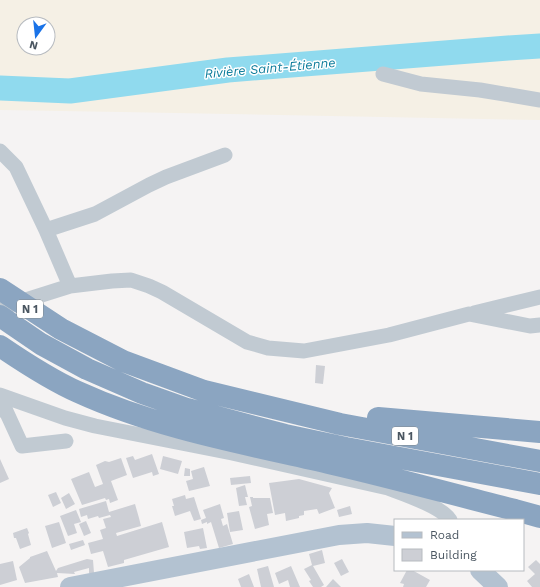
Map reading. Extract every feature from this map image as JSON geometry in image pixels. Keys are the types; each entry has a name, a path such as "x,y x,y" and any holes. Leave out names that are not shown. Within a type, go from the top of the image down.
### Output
{"highway":[{"name":"N 1","path":"0,289 61,329 123,360 204,391 340,424 540,461"},
{"name":"N 1","path":"0,316 41,344 87,369 142,393 194,412 285,435 346,448 540,484"},
{"path":"6,351 77,392 144,418 238,443 335,464 540,517"},
{"path":"270,406 358,417 540,432"}],"main road":[{"path":"70,587 339,535 367,533 394,536"},
{"path":"481,571 498,587"}],"lane":[{"path":"383,74 421,84 480,90 540,100"},
{"path":"0,151 16,167 46,230 70,286"},
{"path":"46,230 95,214 166,177 225,155"},
{"path":"0,308 70,286 131,280 162,292 247,342 268,348 304,351 390,335 540,297"},
{"path":"469,314 530,326 540,325"},
{"path":"0,395 65,418 96,426 232,453 388,488 409,495 428,504 447,515 449,519"},
{"path":"0,410 6,411 22,446 66,441"}],"sand":[{"path":"0,0 540,0 540,120 0,110"}],"building":[{"path":"316,365 325,366 323,384 315,383"},
{"path":"152,454 159,474 153,476 152,472 133,478 126,458 133,456 135,460"},
{"path":"163,456 182,461 178,474 160,469"},
{"path":"121,458 127,475 111,481 118,500 110,503 109,499 106,500 105,498 82,505 71,479 89,472 95,487 103,484 96,465 105,461 109,462"},
{"path":"0,459 9,479 0,483"},
{"path":"204,467 210,486 189,491 186,481 193,479 191,471"},
{"path":"185,468 190,469 190,476 184,476"},
{"path":"250,476 251,483 231,485 230,478"},
{"path":"299,479 332,488 329,493 335,508 319,514 317,509 304,511 304,515 299,516 299,518 286,521 285,513 275,515 269,483"},
{"path":"245,485 248,497 245,497 247,505 239,506 236,488"},
{"path":"56,492 61,503 53,507 48,495"},
{"path":"69,493 75,504 66,509 61,498"},
{"path":"185,495 186,499 194,497 201,519 194,521 190,511 175,516 172,506 174,506 172,499"},
{"path":"250,497 270,498 273,513 267,514 269,525 255,529 249,507 252,506"},
{"path":"106,501 109,512 135,504 141,526 116,533 117,536 162,522 169,547 124,560 124,563 108,567 103,551 91,554 88,543 103,539 100,530 106,528 103,519 111,517 110,515 88,519 87,515 81,517 79,509"},
{"path":"220,504 224,518 221,519 223,526 227,524 233,544 219,548 211,522 202,524 201,520 206,518 203,510"},
{"path":"350,506 352,514 339,517 337,510"},
{"path":"76,510 81,522 74,524 77,533 68,536 60,516"},
{"path":"239,511 243,530 230,532 227,513"},
{"path":"86,521 91,533 84,536 79,524"},
{"path":"59,522 66,543 52,548 45,526"},
{"path":"27,528 31,545 20,549 13,533"},
{"path":"203,528 207,548 200,549 199,546 187,548 184,532"},
{"path":"83,540 85,545 71,550 69,544"},
{"path":"322,550 325,563 313,566 324,585 321,587 313,587 309,581 311,580 304,569 312,565 309,554"},
{"path":"47,551 56,571 58,568 87,559 93,560 94,573 89,573 89,568 74,572 75,574 57,573 58,577 25,583 19,567 30,557"},
{"path":"342,559 349,572 341,576 334,563"},
{"path":"536,560 540,564 540,587 532,587 527,581 535,574 528,567"},
{"path":"13,561 17,580 0,585 0,564"},
{"path":"268,566 274,587 261,587 257,569"},
{"path":"291,566 300,587 290,587 288,580 279,584 275,573"},
{"path":"406,571 414,571 430,580 426,587 403,587 404,584 400,583"},
{"path":"249,574 254,587 241,587 238,579"},
{"path":"333,579 341,587 326,587"}],"waterway":[{"name":"Rivière Saint-Étienne","path":"0,88 70,91 228,70 540,46"}]}
